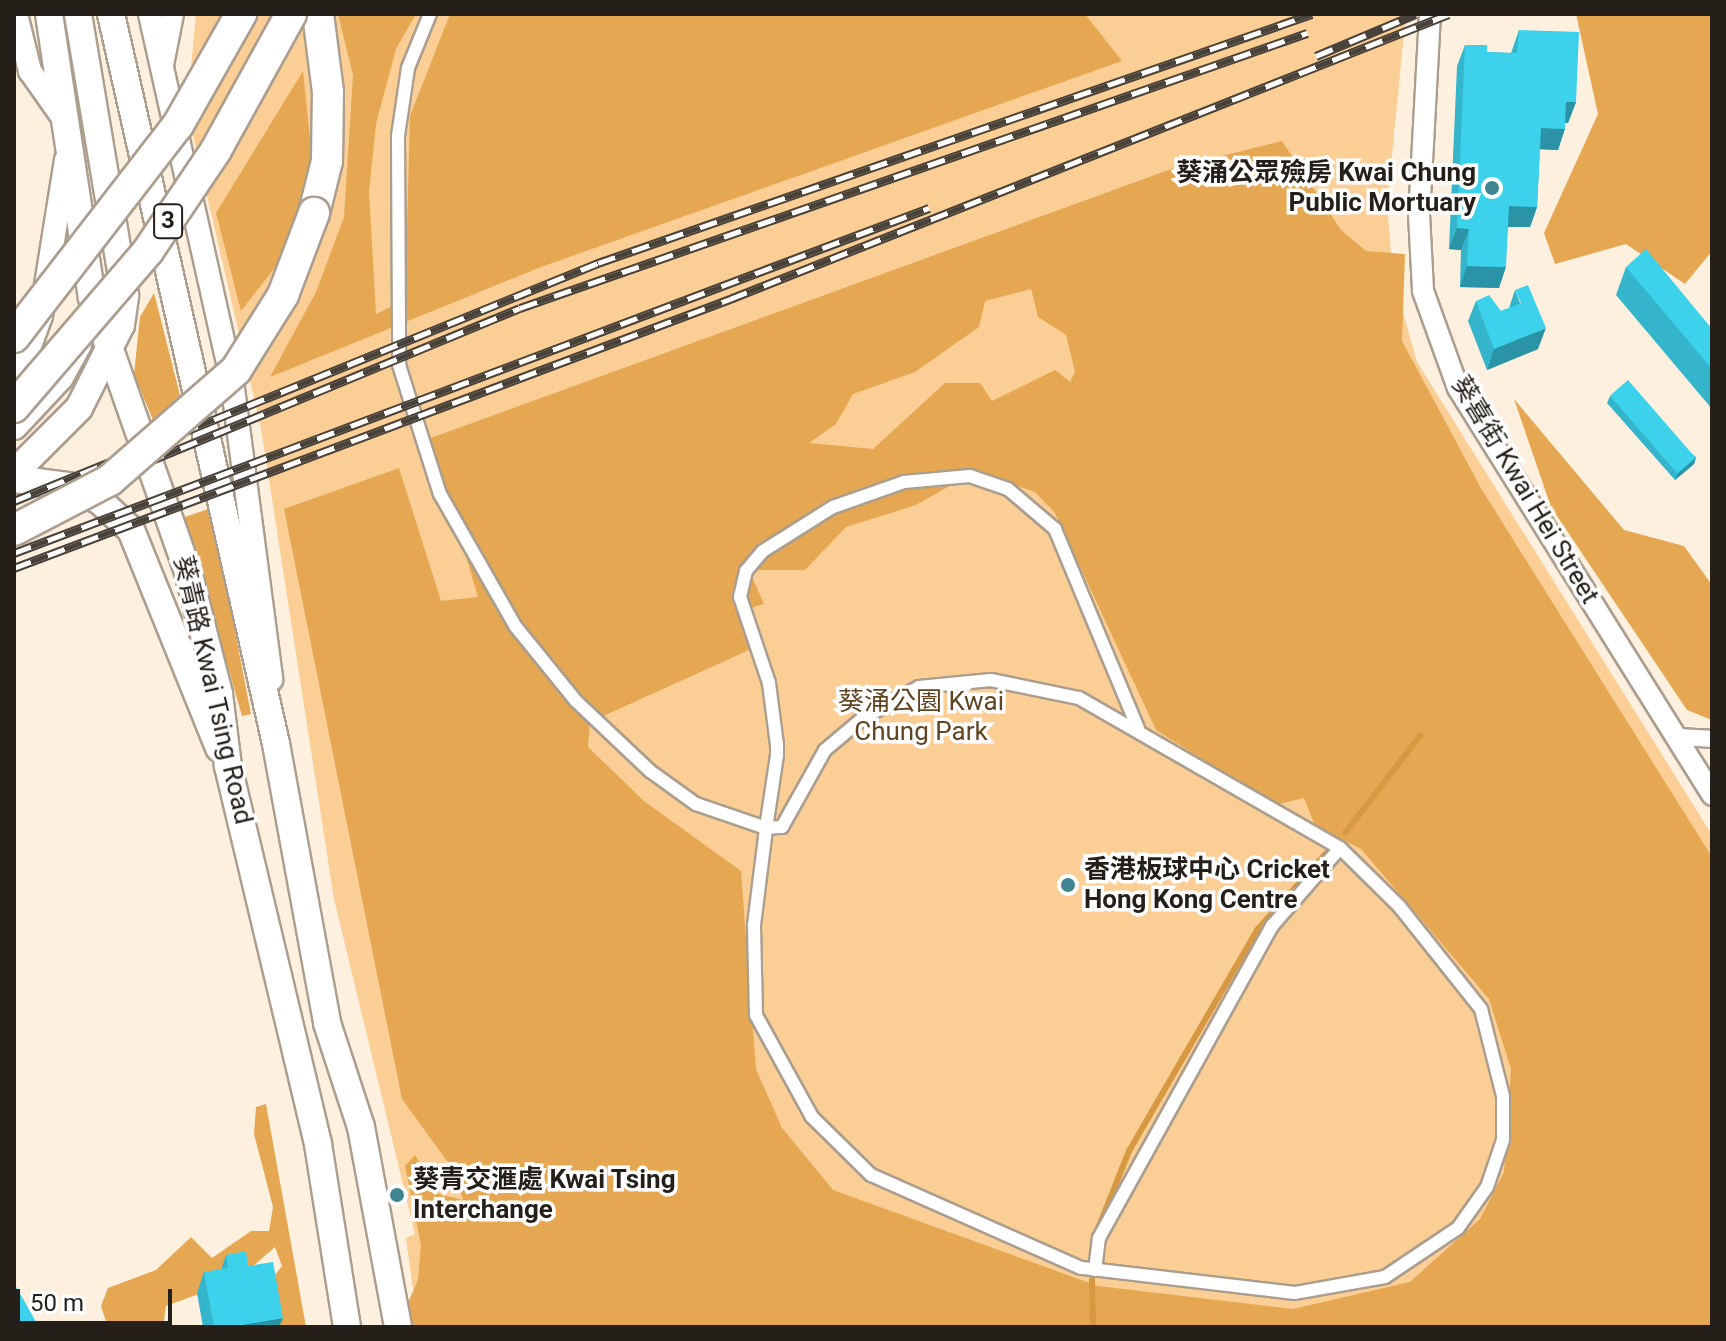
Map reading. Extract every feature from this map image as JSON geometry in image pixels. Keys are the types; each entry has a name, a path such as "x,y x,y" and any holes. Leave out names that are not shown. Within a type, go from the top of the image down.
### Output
{"highway":[{"name":"3","path":"14,337 178,125 241,14"},
{"name":"3","path":"14,407 148,251 216,150 291,14"},
{"path":"14,530 110,480 176,429 261,335 283,295 327,161 328,92 318,14"}],"main road":[{"path":"16,14 30,71 61,115"},
{"name":"葵青路 Kwai Tsing Road","path":"49,14 62,71 61,115 66,160 92,298 109,359 188,572 219,694 228,766 315,1129 347,1327"},
{"path":"14,473 79,408 109,359 125,295 78,14"},
{"name":"葵青路 Kwai Tsing Road","path":"111,14 276,744 327,1023 361,1127 398,1327"},
{"path":"150,14 161,76 232,381 258,546 276,744"},
{"path":"14,390 41,316 66,160"},
{"path":"14,426 67,366 92,298"},
{"path":"14,479 68,486 100,501 131,530 195,702 228,766"}],"street":[{"path":"161,76 173,14"},
{"path":"430,14 408,68 396,166 396,345 424,459 495,596 576,701 689,800 766,828 782,827 825,750 863,718 919,687 991,680 1079,698 1138,728 1340,848 1399,906 1481,1009 1503,1096 1503,1140 1487,1187 1458,1228 1424,1257 1385,1277 1340,1288 1295,1293 1095,1270 871,1175 812,1117 756,1015 754,925 766,828 776,735 767,677 741,604 743,576 758,555 820,514 895,484 979,477 1043,512 1138,728"},
{"name":"葵喜街 Kwai Hei Street","path":"1430,14 1419,214 1423,291 1458,388 1712,795"},
{"path":"1677,737 1712,739"},
{"path":"1095,1270 1099,1238 1264,940 1340,848"}],"green space":[{"name":"葵涌公園 Kwai Chung Park","path":"196,14 1406,14 1387,205 1393,276 1417,362 1712,835 1712,1327 418,1327 406,1238 415,1234 334,899 261,428 187,110"}],"shaded area":[{"path":"338,14 416,14 396,49 376,124 369,192 376,314 405,300 410,116 450,14 1085,14 1122,61 541,267 270,377 316,292 344,217 353,75"},
{"path":"1576,14 1712,14 1712,251 1685,284 1626,244 1555,264 1544,233 1598,114"},
{"path":"303,71 312,158 284,256 241,311 216,213"},
{"path":"1282,141 1341,230 1366,251 1405,254 1402,341 1482,490 1712,857 1712,1327 398,1325 418,1280 421,1245 405,1166 415,1155 439,1194 463,1200 455,1172 402,1099 284,509 399,468 441,601 478,597 431,438 1174,168","holes":["1031,289 1038,317 1066,335 1075,372 1070,382 1055,370 992,401 980,383 945,383 873,449 809,443 836,424 853,394 915,372 979,327 985,301","976,471 1035,492 1055,513 1156,730 1275,805 1304,798 1315,826 1361,849 1489,999 1511,1069 1504,1172 1480,1219 1410,1282 1293,1309 1098,1286 833,1190 782,1128 756,1069 741,871 644,801 588,747 590,722 749,650 741,611 764,604 749,570 805,570 846,527 916,505"]},
{"path":"154,293 184,411 160,437 134,374 140,317"},
{"path":"1514,399 1624,530 1684,546 1712,585 1712,720 1687,710 1551,507"},
{"path":"211,508 251,714 242,716 185,517"},
{"path":"266,1104 306,1327 276,1327 263,1290 282,1266 275,1247 237,1280 166,1306 163,1327 108,1327 101,1306 108,1288 156,1270 191,1237 212,1258 251,1231 269,1231 273,1207 254,1134 256,1107"}],"building":[{"name":"葵涌公眾殮房 Kwai Chung Public Mortuary","path":"1519,30 1579,32 1576,102 1566,102 1565,129 1541,128 1537,207 1509,206 1506,267 1467,266 1469,229 1457,228 1465,45 1487,45 1487,52 1517,53"},
{"path":"1646,249 1712,329 1712,369 1626,267"},
{"path":"1528,285 1546,328 1494,349 1476,301 1489,295 1501,311 1521,303 1515,290"},
{"path":"1628,380 1696,458 1677,473 1610,396"},
{"path":"246,1251 248,1266 273,1262 283,1318 214,1327 204,1272 228,1268 226,1255"},
{"path":"14,1283 39,1327 14,1327"}],"waterway":[{"path":"1345,833 1420,736"},
{"path":"1095,1236 1129,1151 1257,930 1330,849"},
{"path":"1092,1279 1093,1327"}],"railway":[{"path":"14,501 598,263 1312,14"},
{"path":"1316,56 1416,14"},
{"path":"14,568 730,299 1449,14"},
{"path":"14,517 520,308 1307,33"},
{"path":"14,553 929,208"}],"place":[{"name":"葵涌公眾殮房 Kwai Chung Public Mortuary","path":"1492,188"},
{"name":"香港板球中心 Cricket Hong Kong Centre","path":"1068,885"},
{"name":"葵青交滙處 Kwai Tsing Interchange","path":"397,1195"}]}
